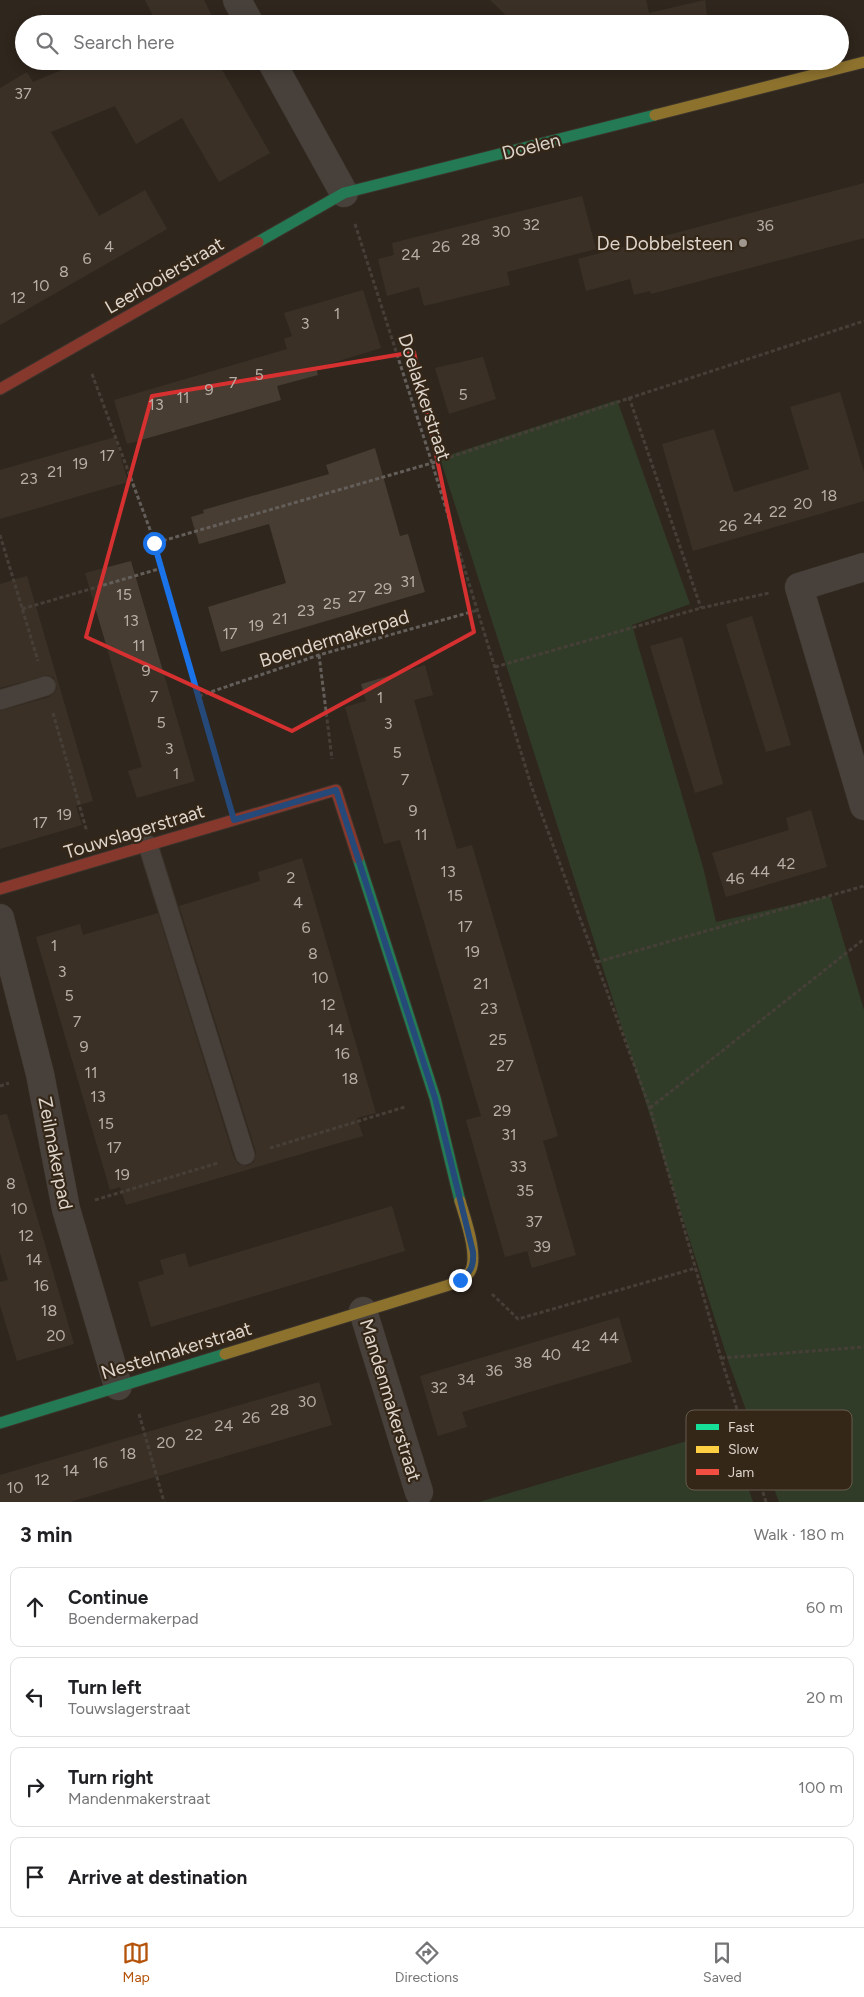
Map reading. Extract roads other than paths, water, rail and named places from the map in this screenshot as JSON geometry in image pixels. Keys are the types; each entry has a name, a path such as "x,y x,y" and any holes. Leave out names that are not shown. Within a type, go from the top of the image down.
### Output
{"street":[{"path":"237,0 245,15"},
{"name":"Doelen","path":"849,66 864,62"},
{"path":"276,70 344,193"},
{"name":"Doelen","path":"344,193 832,70"},
{"name":"Leerlooierstraat","path":"0,389 344,193"},
{"path":"864,568 799,587 864,806"},
{"name":"Touwslagerstraat","path":"0,889 336,790 435,1098 473,1252 474,1263 470,1274"},
{"name":"Zeilmakerpad","path":"0,918 40,1074 66,1209 124,1384"},
{"name":"Mandenmakerstraat","path":"419,1492 363,1311 449,1285 470,1274"},
{"name":"Nestelmakerstraat","path":"0,1423 363,1311"}],"lane":[{"path":"0,700 46,686"},
{"path":"148,845 245,1155"}],"place":[{"name":"De Dobbelsteen","path":"743,243"}]}
